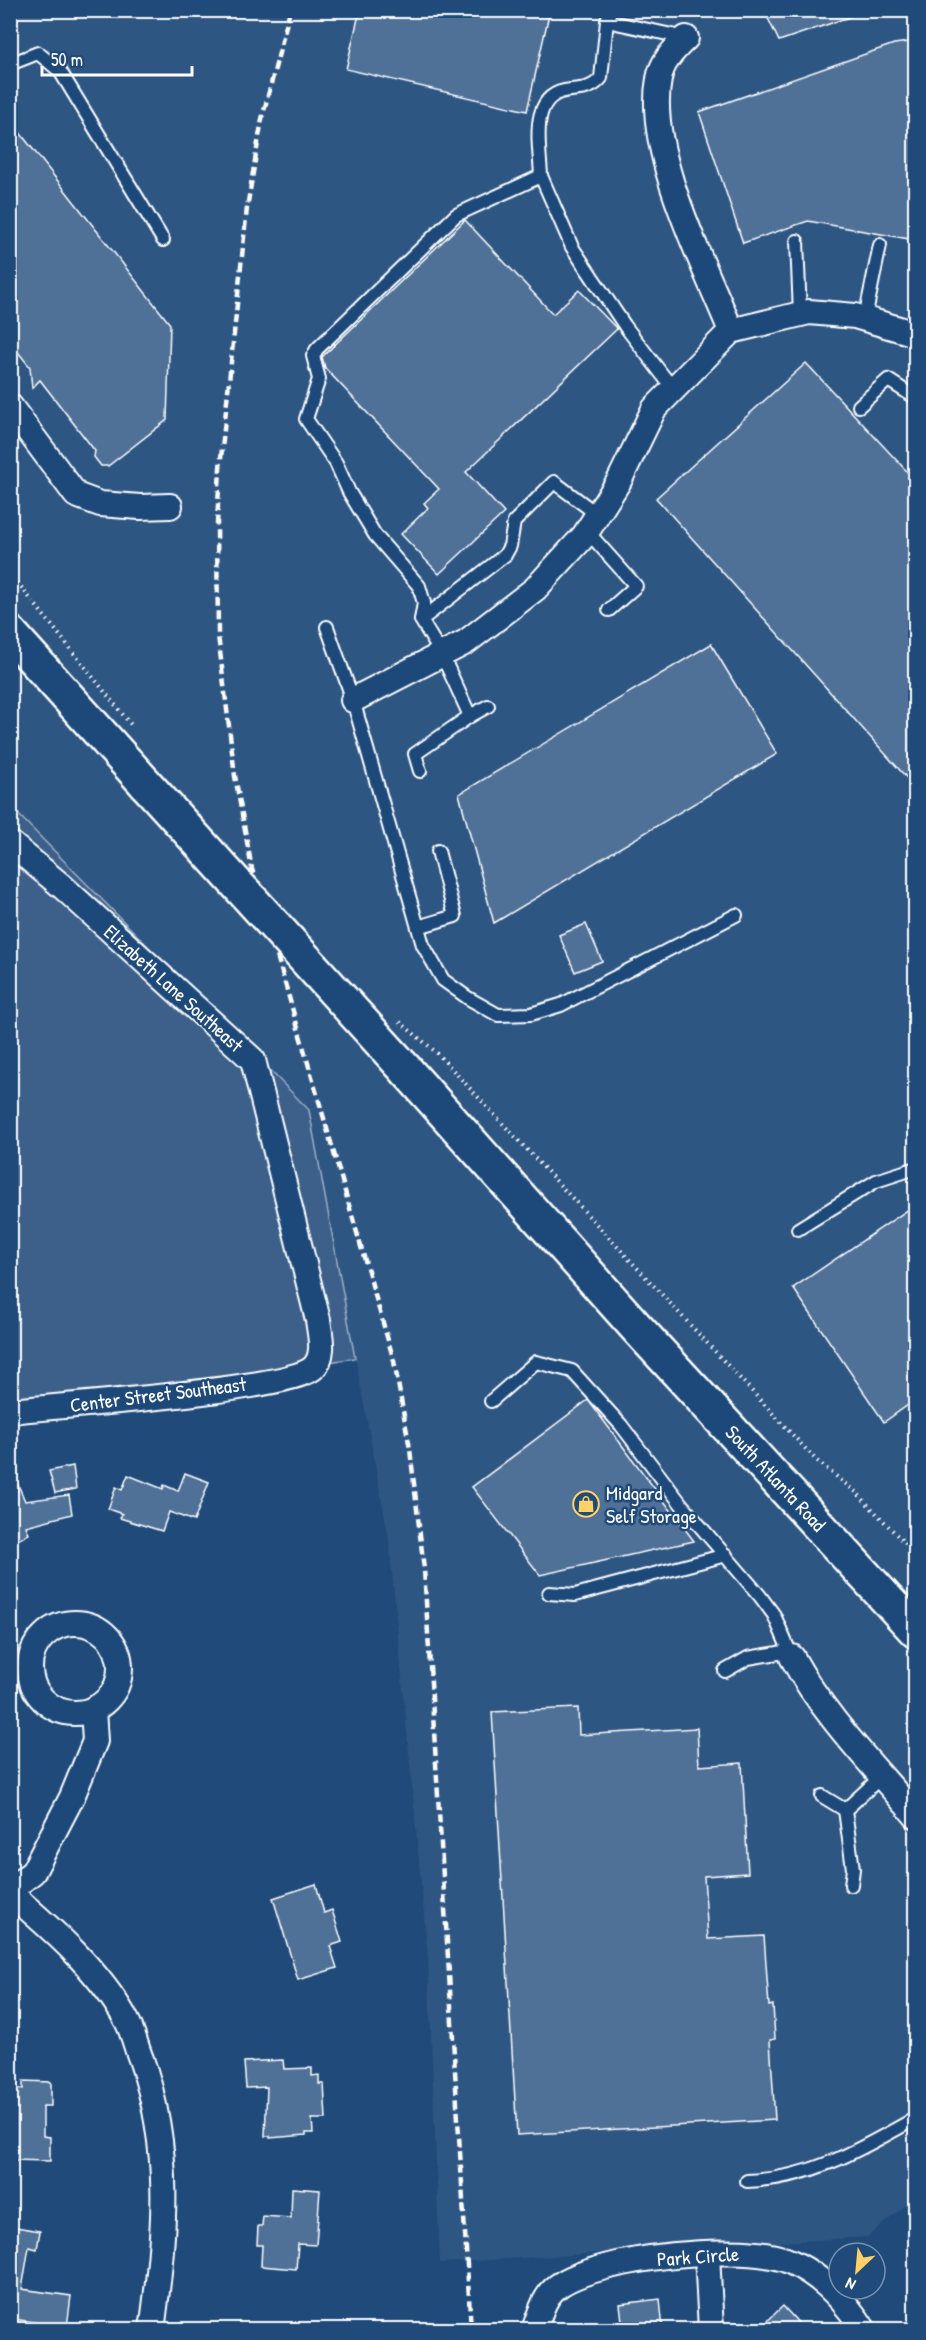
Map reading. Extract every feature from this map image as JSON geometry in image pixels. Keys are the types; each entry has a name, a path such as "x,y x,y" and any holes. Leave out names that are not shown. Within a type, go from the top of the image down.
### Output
{"main road":[{"name":"South Atlanta Road","path":"10,633 636,1327 915,1631"}],"street":[{"path":"686,38 668,57 659,79 658,127 676,197 731,331"},
{"path":"353,700 466,642 534,589 592,523 619,481 654,409 731,331 809,312 865,318 915,334"},
{"path":"10,405 76,495 100,504 140,507 170,506"},
{"name":"Elizabeth Lane Southeast","path":"10,843 64,888 254,1060 318,1320 321,1348 319,1359 315,1367 305,1373"},
{"name":"Center Street Southeast","path":"10,1411 203,1391 305,1373"},
{"path":"791,1654 806,1683 826,1710 915,1816"},
{"path":"93,1709 95,1741 72,1797 33,1872 10,1891 57,1934 102,1984 128,2022 147,2076 156,2110 165,2177 162,2253 152,2330"},
{"path":"707,2254 711,2330"},
{"name":"Park Circle","path":"534,2330 545,2301 556,2287 576,2275 636,2261 707,2254 767,2254 791,2261 836,2293 864,2330"}],"lane":[{"path":"674,390 625,326 572,247 541,176 540,111 546,100 554,94 590,87 601,78 608,16 686,38"},
{"path":"10,64 38,53 60,71 163,240"},
{"path":"470,716 442,655 421,620 424,603 418,586 375,535 349,492 336,463 306,419 319,379 313,356 317,349 382,284 456,215 541,176"},
{"path":"796,242 800,314"},
{"path":"865,318 880,245"},
{"path":"860,406 888,380 915,398"},
{"path":"421,620 505,555 510,546 514,522 554,482 592,523 636,586 609,610"},
{"path":"327,627 353,700 423,945 443,980 468,998 498,1015 531,1014 561,1005 736,915"},
{"path":"420,771 415,754 488,706"},
{"path":"418,927 455,916 438,850"},
{"path":"798,1229 876,1181 915,1168"},
{"path":"491,1401 536,1362 572,1371 621,1425 682,1505 774,1615 791,1654 748,1658 725,1671"},
{"path":"549,1593 575,1595 726,1555"},
{"path":"845,1810 882,1776"},
{"path":"822,1796 845,1810"},
{"path":"845,1810 853,1869 851,1885"},
{"path":"747,2181 771,2180 827,2166 915,2118"}],"path":[{"path":"10,573 138,733"},
{"path":"400,1022 436,1053 816,1460 857,1493 915,1556"}],"shaded area":[{"path":"10,11 915,11 916,2197 867,2237 440,2263 428,1958 389,1539 309,1110 11,807"},
{"path":"11,807 309,1110 355,1358 11,1410"}],"building":[{"path":"360,10 550,10 527,111 346,69"},
{"path":"764,10 860,10 861,13 779,41"},
{"path":"915,41 915,240 808,221 743,243 699,112 894,44"},
{"path":"10,120 170,324 167,420 108,466 101,466 94,457 95,451 40,380 32,388 30,367 10,342"},
{"path":"465,220 553,314 579,290 617,329 466,472 504,513 439,574 401,534 428,508 424,503 439,489 325,368 322,357"},
{"path":"806,363 915,480 915,787 656,498"},
{"path":"711,644 777,754 494,923 459,794"},
{"path":"586,924 602,961 575,972 559,935"},
{"path":"915,1205 915,1400 884,1422 793,1288"},
{"path":"588,1400 694,1541 540,1575 472,1487"},
{"path":"10,1466 25,1501 69,1495 72,1514 26,1526 29,1534 10,1544"},
{"path":"73,1466 76,1489 55,1493 49,1471"},
{"path":"185,1473 209,1482 194,1521 169,1512 162,1531 120,1518 122,1514 108,1509 116,1487 122,1490 128,1475 163,1489 164,1485 178,1491"},
{"path":"578,1708 579,1735 697,1728 699,1766 742,1763 748,1873 704,1876 708,1939 764,1936 769,2006 773,2005 775,2039 770,2040 775,2120 517,2135 492,1712"},
{"path":"316,1884 324,1913 332,1910 342,1942 330,1946 337,1968 298,1980 273,1898"},
{"path":"283,2060 284,2069 312,2068 312,2076 319,2075 319,2084 324,2084 326,2119 312,2119 313,2133 270,2138 270,2136 265,2136 267,2087 246,2088 244,2062"},
{"path":"23,2081 51,2082 51,2106 43,2106 43,2136 50,2137 50,2161 10,2160 10,2089 23,2089"},
{"path":"292,2188 320,2190 316,2245 298,2244 296,2269 261,2266 262,2245 257,2245 258,2226 262,2226 263,2216 291,2218"},
{"path":"10,2226 40,2231 37,2249 29,2247 22,2289 71,2296 67,2327 13,2319 15,2308 10,2308"},
{"path":"660,2299 663,2330 623,2330 620,2304"},
{"path":"783,2306 805,2330 758,2330"}],"railway":[{"path":"290,10 262,119 247,208 220,468 217,524 218,635 235,776 252,869 394,1361 410,1449 424,1569 471,2330"}],"place":[{"name":"Midgard Self Storage","path":"586,1504"}]}
